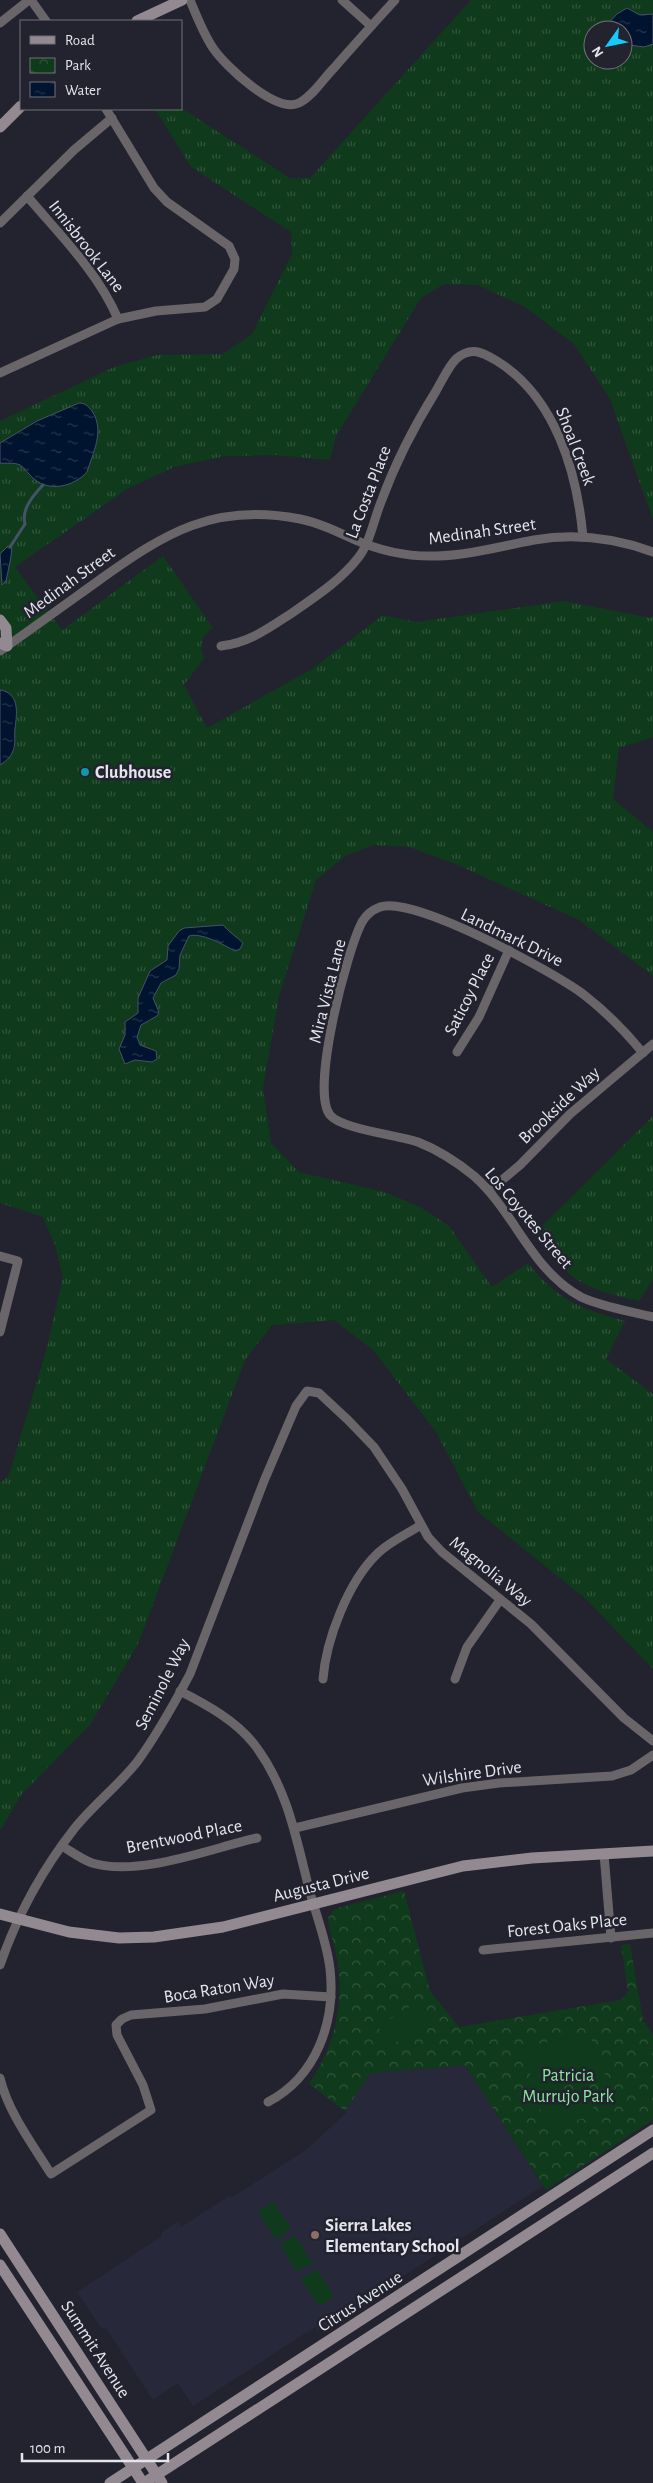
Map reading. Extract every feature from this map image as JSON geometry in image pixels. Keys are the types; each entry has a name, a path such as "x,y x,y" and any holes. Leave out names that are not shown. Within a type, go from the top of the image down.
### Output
{"main road":[{"path":"139,20 182,0"},
{"path":"0,127 20,107"},
{"path":"0,620 6,628 2,647"},
{"name":"Augusta Drive","path":"0,1914 48,1928 90,1935 154,1937 223,1927 463,1866 498,1861 653,1851"},
{"name":"Citrus Avenue","path":"110,2483 653,2130"},
{"name":"Citrus Avenue","path":"143,2483 159,2479 653,2153"},
{"name":"Summit Avenue","path":"0,2234 159,2479"},
{"name":"Summit Avenue","path":"0,2265 143,2483"}],"street":[{"path":"0,23 30,0 45,20"},
{"path":"190,0 206,38 221,59 238,75 284,105 298,103 312,92 395,0"},
{"path":"342,0 371,26"},
{"path":"0,372 118,319 156,311 199,308 212,304 221,294 234,269 234,254 225,243 160,196 107,110"},
{"path":"0,223 74,150 112,118"},
{"name":"Innisbrook Lane","path":"27,196 95,277 107,295 118,319"},
{"name":"Shoal Creek","path":"466,352 472,350 484,352 508,367 529,386 545,408 575,484 583,537"},
{"name":"La Costa Place","path":"221,646 252,639 310,600 345,572 359,556 404,443 453,363 466,352"},
{"name":"Medinah Street","path":"2,647 152,543 200,522 244,515 292,518 318,524 365,544 398,553 437,556 466,554 541,539 583,537 624,543 653,552"},
{"name":"Landmark Drive","path":"373,911 390,906 416,912 509,950 541,966 583,994 607,1014 643,1052"},
{"name":"Mira Vista Lane","path":"328,1113 324,1094 333,1021 361,925 373,911"},
{"name":"Saticoy Place","path":"457,1052 476,1024 509,950"},
{"name":"Brookside Way","path":"489,1191 520,1165 570,1114 653,1044"},
{"name":"Los Coyotes Street","path":"328,1113 344,1124 398,1136 435,1150 465,1169 489,1191 536,1258 564,1285 582,1297 653,1317"},
{"path":"0,1256 18,1261 0,1332"},
{"name":"Magnolia Way","path":"307,1391 320,1394 362,1433 394,1476 433,1543 546,1638 624,1718 653,1741"},
{"name":"Seminole Way","path":"0,1965 33,1889 75,1828 137,1762 180,1692 203,1641 264,1481 296,1406 307,1391"},
{"path":"323,1679 324,1664 335,1631 346,1601 360,1575 383,1548 422,1525"},
{"path":"455,1679 467,1647 500,1600"},
{"path":"180,1692 218,1712 248,1737 278,1782 295,1828 330,1969 331,1997 326,2030 311,2064 289,2089 268,2102"},
{"name":"Wilshire Drive","path":"295,1828 462,1788 499,1783 621,1774 631,1770 653,1755"},
{"name":"Brentwood Place","path":"62,1846 92,1863 133,1866 177,1858 257,1838"},
{"path":"604,1854 611,1938"},
{"name":"Forest Oaks Place","path":"483,1950 653,1933"},
{"name":"Boca Raton Way","path":"0,2078 2,2087 23,2128 51,2174 151,2110 143,2085 116,2035 116,2025 122,2019 131,2015 205,2009 273,1995 331,1997"}],"shaded area":[{"name":"Sierra Lakes Elementary School","path":"465,2065 543,2186 318,2331 315,2327 193,2406 178,2383 153,2400 106,2328 102,2329 77,2292 162,2236 161,2233 171,2226 178,2222 181,2227 229,2196 231,2198 306,2150 346,2113 345,2111 370,2073"}],"green space":[{"path":"471,0 653,0 653,520 610,399 574,344 525,307 478,285 444,284 421,298 336,436 330,460 277,455 225,456 174,467 127,489 15,567 62,630 163,556 213,628 202,641 201,649 204,658 184,685 207,728 312,669 383,615 416,622 564,601 651,618 653,616 653,737 619,748 613,799 653,832 653,976 579,920 458,865 409,847 373,845 345,856 316,880 279,996 263,1088 271,1143 299,1172 384,1192 420,1207 449,1226 492,1287 528,1263 560,1295 582,1307 625,1321 606,1359 653,1394 653,1669 586,1599 478,1512 436,1432 374,1351 334,1320 272,1325 245,1360 138,1644 90,1725 21,1795 0,1831 0,1483 9,1475 46,1351 63,1277 55,1245 43,1217 0,1203 0,421 114,367 157,355 223,354 252,334 292,254 291,232 191,167 156,110 182,109 290,178 310,178"},
{"path":"653,1116 653,1279 639,1301 604,1292 578,1280 557,1262 535,1233"},
{"name":"Patricia Murrujo Park","path":"404,1891 430,1991 459,2027 621,2000 628,1992 621,1945 630,1944 643,2020 653,2035 653,2120 546,2190 465,2065 370,2073 345,2111 309,2084 331,2040 338,2009 339,1976 328,1918 334,1910 341,1907"},
{"path":"414,2004 426,2022 390,2046 378,2027"},
{"path":"589,2033 606,2077 536,2092 521,2048"},
{"path":"589,2087 595,2116 544,2127 538,2098"},
{"path":"273,2202 291,2229 276,2239 258,2212"},
{"path":"295,2235 312,2263 297,2272 280,2245"},
{"path":"317,2269 334,2296 319,2306 301,2279"}],"water":[{"path":"627,8 640,15 653,14 653,44 644,47 633,45 633,20 611,20"},
{"path":"79,403 86,405 92,411 98,426 95,449 87,472 81,477 61,486 47,486 34,479 20,465 0,463 0,443 37,421"},
{"path":"8,546 12,548 11,557 6,581 2,585 0,554"},
{"path":"0,690 11,695 14,700 16,717 14,748 6,761 0,765"},
{"path":"223,925 243,943 240,949 235,951 206,937 189,936 180,955 179,969 176,975 161,983 153,998 159,1012 157,1016 141,1025 137,1037 140,1045 156,1051 157,1059 152,1062 135,1060 125,1064 119,1049 125,1035 125,1022 138,1013 138,998 150,971 167,960 168,946 179,931 184,928"}],"waterway":[{"path":"10,547 25,524 26,508 43,485"}],"place":[{"name":"Clubhouse","path":"85,772"},
{"name":"Sierra Lakes Elementary School","path":"315,2235"}]}
